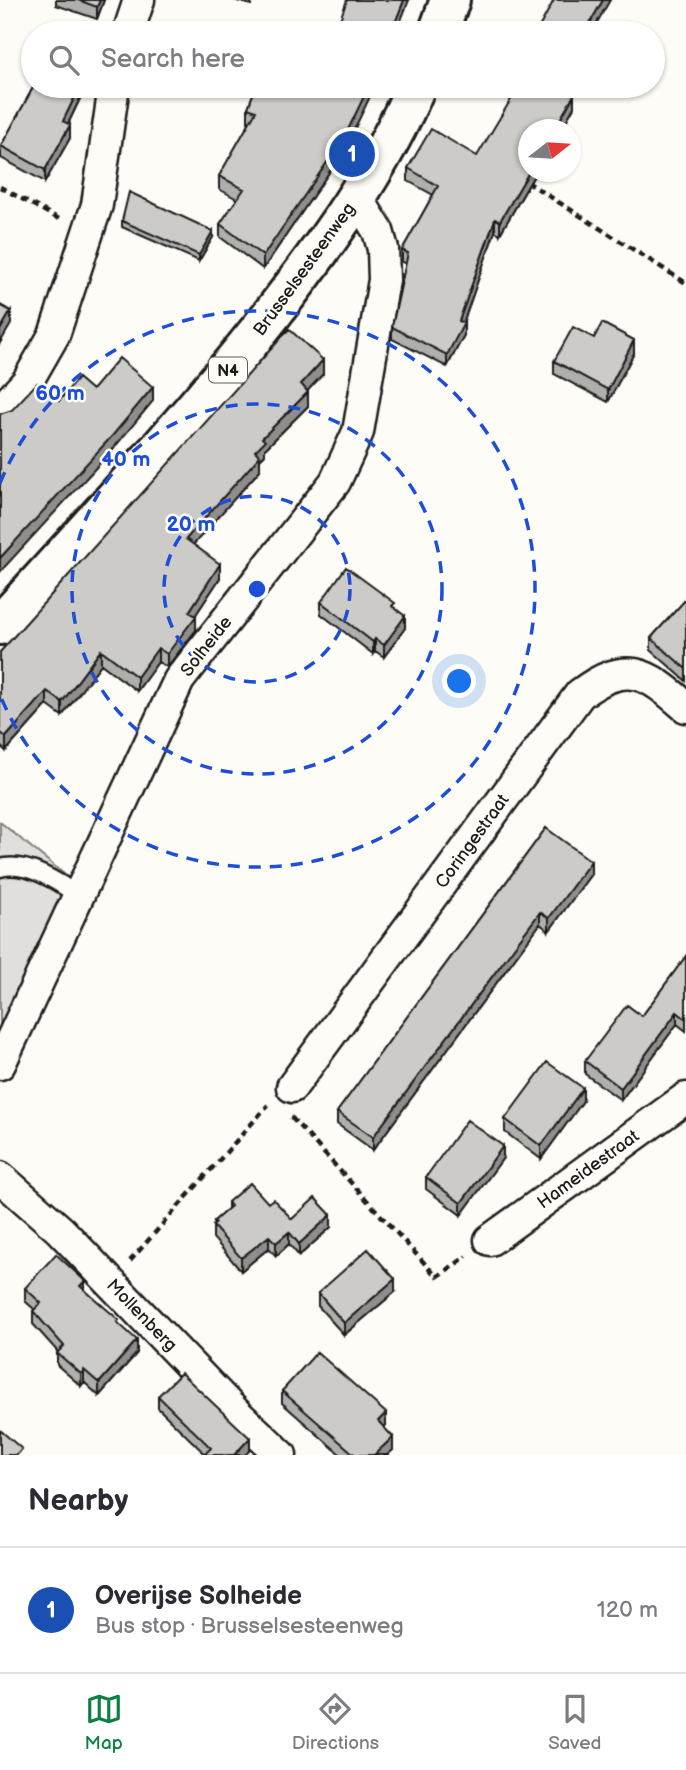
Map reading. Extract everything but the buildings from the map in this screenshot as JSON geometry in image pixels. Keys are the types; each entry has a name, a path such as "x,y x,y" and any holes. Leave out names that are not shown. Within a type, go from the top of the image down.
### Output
{"main road":[{"path":"442,21 450,0"},
{"name":"Brusselsesteenweg","path":"0,625 238,358 314,261 357,197 410,98"}],"street":[{"path":"132,21 139,0"},
{"path":"0,411 27,382 54,335 97,205 112,98"},
{"name":"Solheide","path":"0,1064 179,680 335,482 358,432 384,280 383,249 378,231 357,197"},
{"name":"Coringestraat","path":"283,1093 580,694 606,678 631,673 655,680 686,707"},
{"name":"Hameidestraat","path":"490,1240 686,1098"},
{"name":"Mollenberg","path":"0,1177 60,1230 234,1412 281,1455"}],"lane":[{"path":"0,868 14,865 26,868 65,886 80,897"}],"path":[{"path":"527,182 686,282"},
{"path":"0,187 87,235"},
{"path":"111,1282 283,1093 437,1277 490,1240"}],"shaded area":[{"path":"0,822 69,878 61,894 66,909 0,1043"}],"place":[{"name":"Overijse Solheide","path":"352,154"}]}
